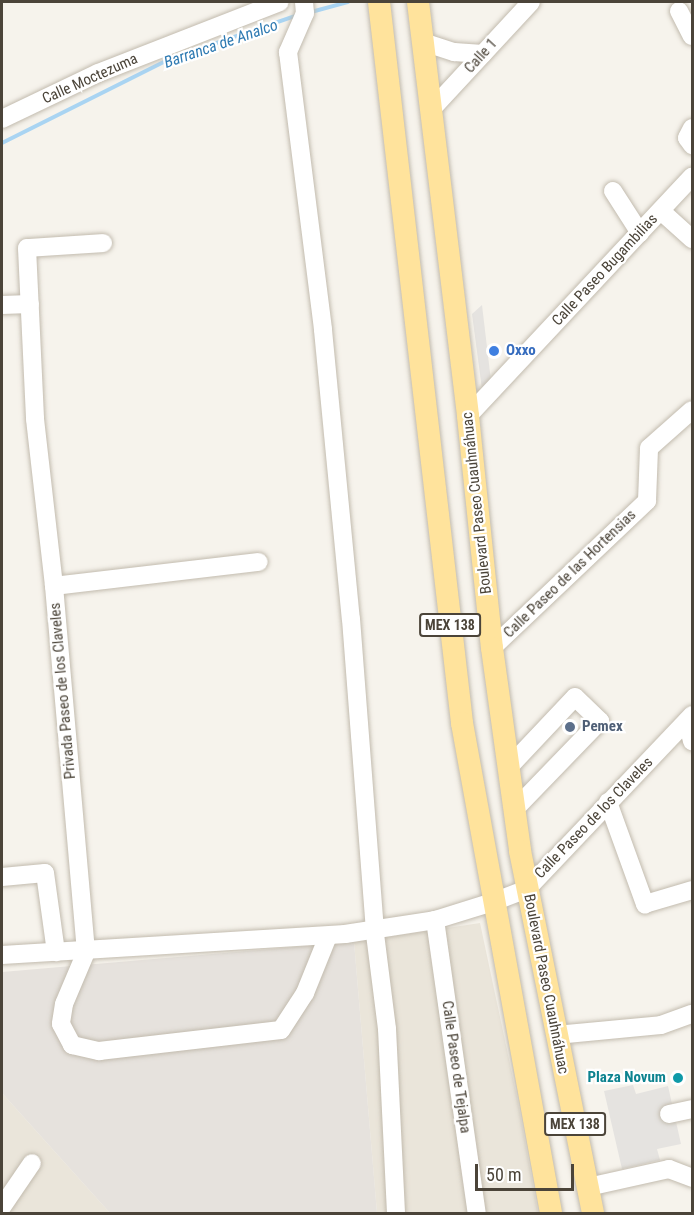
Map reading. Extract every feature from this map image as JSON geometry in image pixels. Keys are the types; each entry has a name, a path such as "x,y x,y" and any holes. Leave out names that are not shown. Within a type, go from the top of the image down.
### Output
{"main road":[{"name":"MEX 138","path":"379,2 462,723 551,1214"},
{"name":"Boulevard Paseo Cuauhnáhuac","path":"418,2 468,416 492,648 520,851 593,1214"},
{"path":"479,820 493,846 500,852 520,851"}],"street":[{"name":"Calle Moctezuma","path":"2,119 98,73 280,2"},
{"name":"Calle 1","path":"432,110 531,2"},
{"path":"304,7 288,52 323,330 351,619 375,929 387,1029 396,1214"},
{"path":"679,11 693,36"},
{"path":"422,36 454,52 483,54"},
{"path":"693,128 687,138 693,145"},
{"name":"Calle Paseo Bugambilias","path":"468,416 693,177"},
{"path":"612,200 640,233"},
{"path":"661,211 693,239"},
{"name":"Privada Paseo de los Claveles","path":"86,952 54,586 35,419 27,248 103,243"},
{"path":"2,305 30,304"},
{"name":"Calle Paseo de las Hortensias","path":"492,648 647,501 649,448 693,410"},
{"path":"54,586 259,562"},
{"path":"509,766 575,697 600,721 515,809"},
{"path":"690,718 693,741"},
{"name":"Calle Paseo de los Claveles","path":"336,935 435,920 527,889 690,718"},
{"path":"608,802 645,903 693,890"},
{"path":"2,877 45,873 56,952"},
{"name":"Calle Paseo de Tejalpa","path":"435,920 477,1214"},
{"path":"2,955 86,952 336,935"},
{"path":"86,952 64,1004 62,1024 72,1045 99,1051 281,1030 305,993 336,935"},
{"path":"556,1035 661,1025 693,1014"},
{"path":"669,1114 693,1109"},
{"path":"2,1207 32,1163"},
{"path":"588,1187 669,1169 693,1178"}],"shaded area":[{"path":"482,305 491,381 482,389 472,314"},
{"path":"480,923 517,1097 538,1213 377,1213 354,942"},
{"path":"354,942 377,1213 110,1213 2,1093 2,972"},
{"path":"633,1085 636,1094 668,1086 681,1144 657,1149 660,1160 622,1169 604,1091"},
{"path":"2,1093 110,1213 2,1213"}],"waterway":[{"name":"Barranca de Analco","path":"311,12 348,2"},
{"name":"Barranca de Analco","path":"2,143 170,59 298,15"}],"place":[{"name":"Oxxo","path":"494,351"},
{"name":"Pemex","path":"570,727"},
{"name":"Plaza Novum","path":"678,1078"}]}
